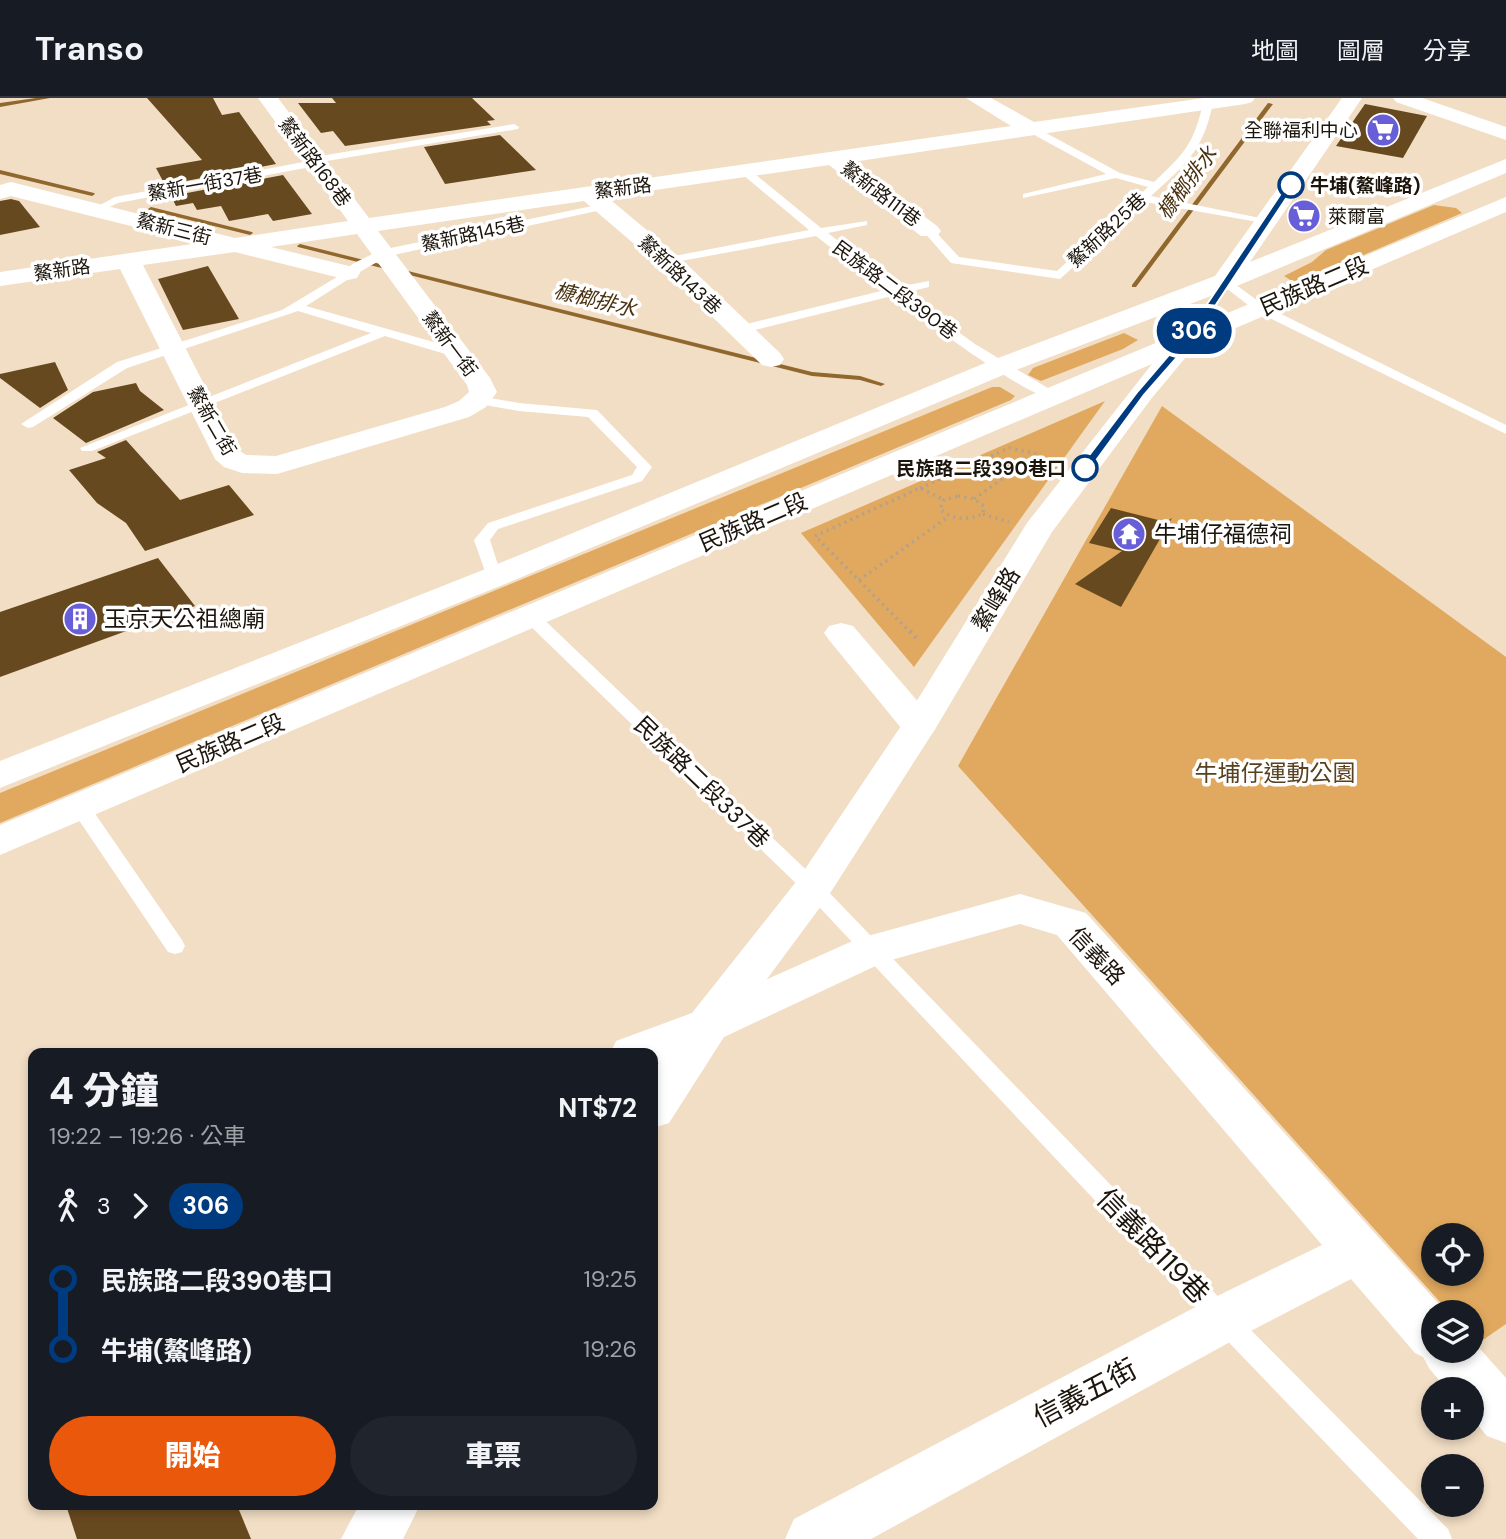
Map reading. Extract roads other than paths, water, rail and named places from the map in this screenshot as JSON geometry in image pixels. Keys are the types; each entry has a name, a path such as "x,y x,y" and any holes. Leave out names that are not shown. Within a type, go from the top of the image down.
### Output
{"street":[{"name":"鰲新路168巷","path":"268,98 363,226"},
{"path":"976,98 1031,129"},
{"name":"鰲新路","path":"0,279 363,226 594,199 834,158 1245,98"},
{"name":"鰲峰路","path":"658,1101 708,1025 813,888 919,726 1038,530 1141,393 1190,336 1265,222 1352,98"},
{"path":"1403,98 1501,129"},
{"name":"鰲新路111巷","path":"834,158 929,231"},
{"name":"民族路二段","path":"0,775 494,577 999,367 1225,281 1506,164"},
{"path":"1460,183 1504,205"},
{"name":"鰲新三街","path":"0,192 11,189 235,244 353,269"},
{"name":"鰲新路143巷","path":"594,199 669,261 771,359"},
{"name":"民族路二段","path":"0,841 529,615 1504,205"},
{"name":"鰲新一街","path":"363,226 386,262 457,353 483,392 470,408 365,440"},
{"name":"鰲新二街","path":"128,260 225,453 233,461 242,464 277,465 365,440"},
{"path":"841,633 919,726"},
{"name":"信義路","path":"648,1048 708,1025 872,950 1020,909 1071,925 1421,1322"},
{"name":"信義五街","path":"814,1539 1223,1319 1358,1251"},
{"path":"1458,1363 1506,1417"},
{"path":"370,1539 390,1510"}],"lane":[{"name":"鰲新路25巷","path":"929,231 955,260 1060,275 1185,159 1202,132 1208,103"},
{"name":"鰲新一街37巷","path":"96,210 115,200 514,127"},
{"path":"1031,129 1116,175 1154,185"},
{"name":"民族路二段390巷","path":"746,172 897,293 999,367 1051,396"},
{"path":"1027,196 1116,175"},
{"path":"1142,198 1265,222"},
{"name":"鰲新路145巷","path":"28,424 122,365 286,313 341,280 353,269 386,262 594,199"},
{"path":"669,261 863,223"},
{"path":"1225,281 1261,309 1506,430"},
{"path":"739,330 925,284"},
{"path":"296,307 457,353"},
{"path":"87,448 382,333"},
{"path":"479,400 519,407 592,413 645,467 637,478 493,526 482,540 494,577"},
{"name":"民族路二段337巷","path":"529,615 813,888 872,950"},
{"path":"80,807 175,946"},
{"name":"信義路119巷","path":"872,950 1223,1319 1438,1539"}],"waterway":[{"path":"0,105 47,98"},
{"name":"槺榔排水","path":"1134,286 1270,104"},
{"name":"槺榔排水","path":"0,172 92,194"},
{"name":"槺榔排水","path":"151,209 250,233"},
{"name":"槺榔排水","path":"300,246 812,374 860,378 881,384"}],"place":[{"name":"全聯福利中心","path":"1383,130"},
{"name":"牛埔(鰲峰路)","path":"1291,185"},
{"name":"萊爾富","path":"1304,216"},
{"name":"民族路二段390巷口","path":"1085,468"},
{"name":"牛埔仔福德祠","path":"1129,534"},
{"name":"玉京天公祖總廟","path":"80,619"}],"park label":[{"name":"牛埔仔運動公園","path":"1275,773"}]}
